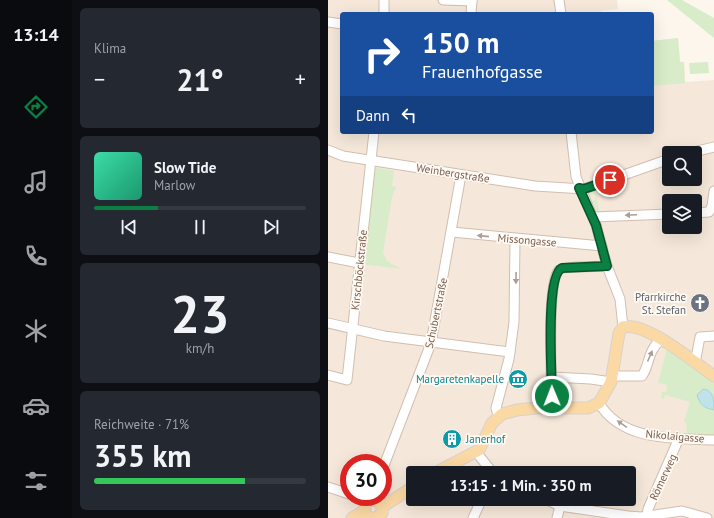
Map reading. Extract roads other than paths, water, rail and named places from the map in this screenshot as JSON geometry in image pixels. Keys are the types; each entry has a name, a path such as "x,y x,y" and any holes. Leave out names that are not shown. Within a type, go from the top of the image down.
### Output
{"main road":[{"path":"449,466 476,452 483,445 492,423 498,416 517,410 552,407 588,408 599,403 612,379 619,333 623,327 640,329 662,339 714,376"},
{"path":"352,518 372,510 406,491"}],"street":[{"path":"384,0 384,12"},
{"path":"443,0 472,1 471,12"},
{"path":"559,0 561,12"},
{"path":"328,22 340,24"},
{"name":"Kirschböckstraße","path":"328,375 347,380 374,134"},
{"path":"571,134 573,163 579,188 593,217 607,266 620,299 623,327"},
{"path":"702,150 714,147"},
{"name":"Weinbergstraße","path":"328,150 344,156 461,175 535,186 579,188 585,188 662,161"},
{"name":"Schubertstraße","path":"388,454 431,344 461,175"},
{"path":"702,212 709,212 713,206 714,191"},
{"path":"593,217 662,214"},
{"name":"Missongasse","path":"452,232 602,246"},
{"path":"498,416 496,408 510,352 515,305 515,239"},
{"path":"328,257 359,263"},
{"path":"552,407 550,332 552,301 556,274 562,268 607,266"},
{"path":"328,323 384,336 431,344 510,352"},
{"path":"696,363 700,337 714,336"},
{"path":"552,377 612,379 642,376 650,354 657,342 662,339"},
{"name":"Nikolaigasse","path":"599,403 608,415 629,430 657,436 714,440"},
{"name":"Römerweg","path":"647,516 651,502 679,438"},
{"path":"476,452 487,466"},
{"path":"328,487 340,491"},
{"path":"473,518 479,506"},
{"path":"557,518 560,506 628,516 647,516 682,511 707,518"}],"water":[{"path":"703,389 709,391 713,396 714,410 701,404 697,395"}],"place":[{"name":"Pfarrkirche St. Stefan","path":"700,303"},
{"name":"Margaretenkapelle","path":"518,379"},
{"name":"Janerhof","path":"452,439"}]}
